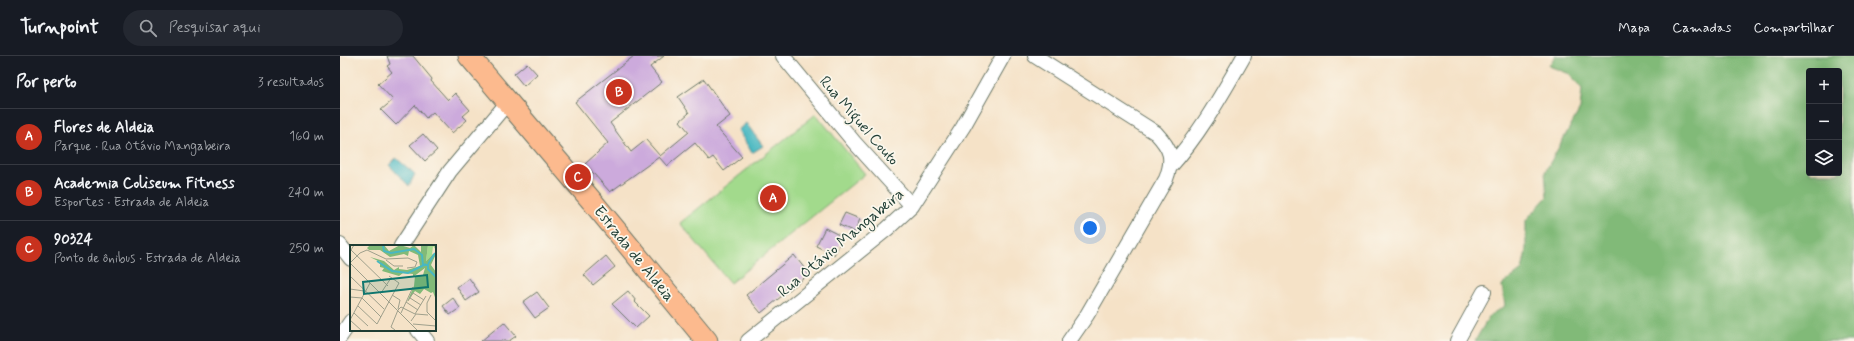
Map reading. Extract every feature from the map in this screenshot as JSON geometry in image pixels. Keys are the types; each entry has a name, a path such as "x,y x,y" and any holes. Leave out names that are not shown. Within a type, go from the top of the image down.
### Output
{"main road":[{"name":"Estrada de Aldeia","path":"469,56 592,200 707,341"}],"street":[{"name":"Rua Miguel Couto","path":"783,56 854,142 912,206"},
{"name":"Rua Otávio Mangabeira","path":"748,341 912,206 963,127 1003,56"},
{"path":"1034,56 1146,125 1164,141 1171,158 1166,179 1087,315 1068,341"},
{"path":"1170,167 1186,150 1244,56"},
{"path":"402,245 450,171 508,102"},
{"path":"340,245 350,258"},
{"path":"340,260 350,263"},
{"path":"1457,341 1484,292"},
{"path":"340,337 350,322"},
{"path":"419,331 427,341"}],"green space":[{"path":"1555,56 1854,56 1854,341 1475,341 1490,315 1505,306 1502,285 1522,270 1526,251 1526,220 1547,197 1545,172 1580,109 1582,89 1570,74 1549,66"},
{"path":"816,114 865,174 730,283 680,223"}],"water":[{"path":"746,123 763,146 752,153 738,130"},
{"path":"396,158 415,174 409,186 389,165"}],"building":[{"path":"387,56 413,56 432,79 431,81 448,100 455,93 470,110 463,116 467,120 452,133 433,112 426,118 415,105 396,125 381,110 393,100 378,84 392,72 387,66 390,64"},
{"path":"634,56 664,56 650,67 662,82 610,123 631,152 646,140 660,156 689,132 680,121 689,113 678,97 704,79 730,116 716,127 742,157 724,171 713,157 709,160 695,143 667,166 659,157 610,192 585,164 608,143 575,102"},
{"path":"527,63 537,74 524,86 514,74"},
{"path":"423,134 437,150 425,161 410,145"},
{"path":"845,213 860,219 855,232 839,225"},
{"path":"825,228 843,237 834,255 816,246"},
{"path":"794,255 809,274 761,313 746,295"},
{"path":"606,256 615,267 593,285 584,275"},
{"path":"469,278 479,292 466,301 457,287"},
{"path":"628,291 636,301 635,302 649,316 636,328 612,304"},
{"path":"537,292 549,308 535,318 523,302"},
{"path":"453,298 460,308 450,315 443,306"},
{"path":"504,322 516,336 509,341 481,341"}],"place":[{"name":"Academia Coliseum Fitness","path":"619,92"},
{"name":"90324","path":"578,177"},
{"name":"Flores de Aldeia","path":"773,198"}]}
